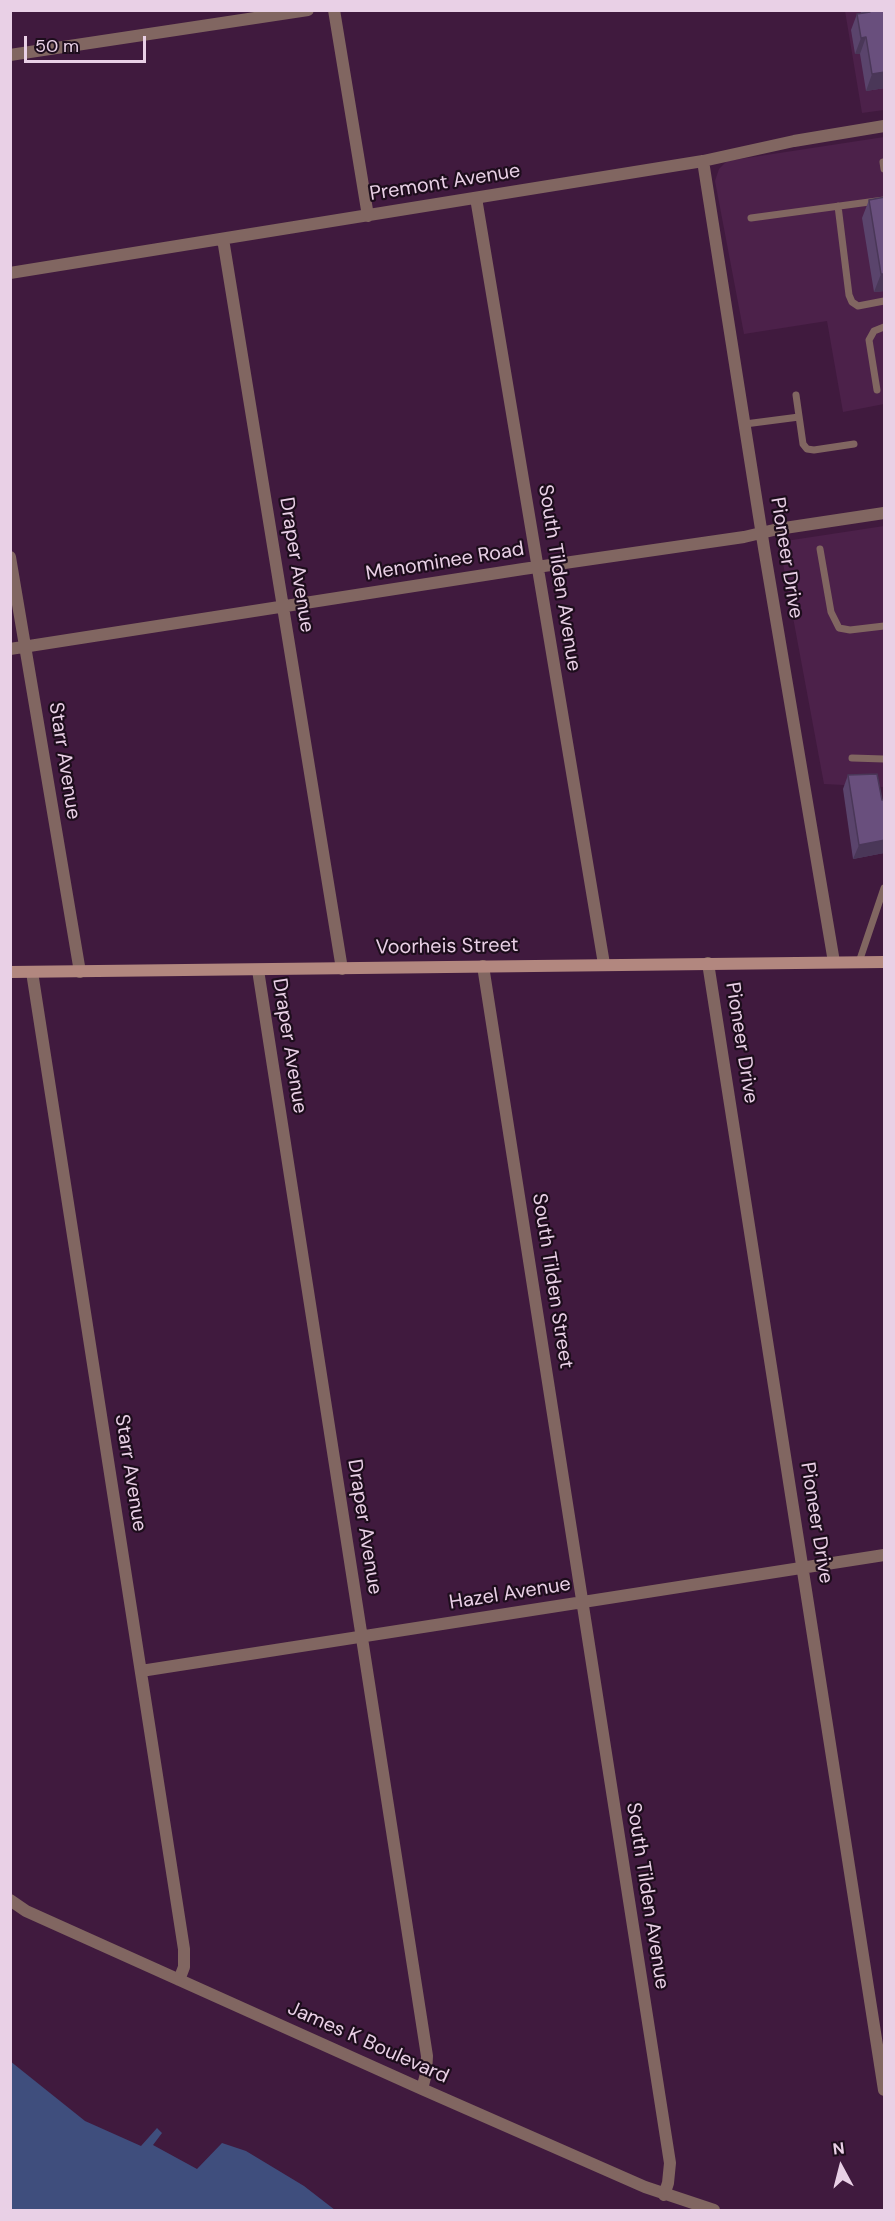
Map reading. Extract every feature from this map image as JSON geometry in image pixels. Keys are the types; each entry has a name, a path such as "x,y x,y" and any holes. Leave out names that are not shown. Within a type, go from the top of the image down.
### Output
{"street":[{"path":"10,56 308,10"},
{"path":"334,10 368,216"},
{"name":"Premont Avenue","path":"10,273 703,161 794,141 885,126"},
{"name":"Pioneer Drive","path":"703,161 762,533 834,962"},
{"name":"South Tilden Avenue","path":"476,198 603,964"},
{"name":"Draper Avenue","path":"223,239 342,969"},
{"name":"Menominee Road","path":"10,649 885,513"},
{"name":"Starr Avenue","path":"10,557 80,972"},
{"name":"Voorheis Street","path":"10,972 885,962"},
{"name":"Pioneer Drive","path":"708,963 885,2090"},
{"name":"South Tilden Street","path":"483,966 582,1602"},
{"name":"Draper Avenue","path":"258,970 427,2056 422,2088"},
{"name":"Starr Avenue","path":"32,972 184,1949 184,1967 179,1980"},
{"name":"Hazel Avenue","path":"141,1671 885,1555"},
{"name":"South Tilden Avenue","path":"582,1602 670,2163 664,2195"},
{"name":"James K Boulevard","path":"10,1900 26,1911 664,2195 714,2211"}],"lane":[{"path":"751,218 885,200"},
{"path":"838,206 849,295 852,302 858,306 885,301"},
{"path":"877,390 869,340 874,331 885,327"},
{"path":"796,395 803,444 807,449 854,444"},
{"path":"745,424 799,417"},
{"path":"820,549 831,612 840,628 850,630 885,626"},
{"path":"852,758 885,759"},
{"path":"859,962 885,888"}],"shaded area":[{"path":"845,11 884,11 884,110 862,113"},
{"path":"884,137 884,404 843,412 827,321 744,334 715,181 719,169 727,161"},
{"path":"884,526 884,787 824,784 779,542"}],"water":[{"path":"10,2061 85,2121 141,2146 157,2128 162,2133 153,2145 197,2169 222,2143 246,2151 304,2186 335,2210 11,2210"}],"building":[{"path":"870,10 885,10 885,72 872,74 866,37 861,38 857,14 870,12"},
{"path":"885,197 885,274 881,274 869,200"},
{"path":"877,774 882,800 885,799 885,840 859,845 848,775"}]}
